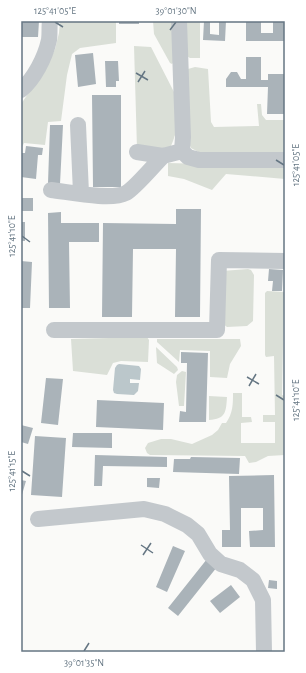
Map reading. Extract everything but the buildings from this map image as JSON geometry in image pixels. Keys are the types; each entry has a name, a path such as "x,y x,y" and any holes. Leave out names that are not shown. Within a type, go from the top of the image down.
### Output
{"street":[{"path":"21,90 28,84 43,58 49,40 50,21"},
{"path":"179,21 183,137 182,151 188,158 199,160 285,160"},
{"path":"78,125 81,193"},
{"path":"137,152 163,156 182,151"},
{"path":"51,190 109,197 126,193 141,180 163,156"},
{"path":"54,330 217,330 219,260 285,261"},
{"path":"38,519 144,509 165,514 187,525 198,534 210,554 221,564 240,570 253,580 263,600 264,652"}],"shaded area":[{"path":"60,21 116,21 116,43 80,48 72,54 67,75 61,121 48,122 45,145 24,143 21,149 21,104 45,69 55,49"},
{"path":"153,21 173,21 174,62 172,64 170,63 154,34"},
{"path":"184,21 200,21 200,58 190,58 185,55"},
{"path":"134,46 151,47 174,92 176,132 171,146 166,150 137,149"},
{"path":"195,67 208,69 211,122 214,127 259,126 257,104 261,104 262,115 266,120 285,120 285,155 204,155 191,148 187,138 188,69"},
{"path":"168,163 285,166 285,179 226,174 212,190 184,179 168,176"},
{"path":"251,270 254,275 253,321 247,326 227,327 222,323 222,271"},
{"path":"267,291 284,292 282,395 285,396 285,455 268,456 256,462 249,463 245,456 150,455 147,453 145,448 148,443 161,439 171,439 192,444 212,435 218,430 222,423 226,423 230,416 233,393 242,393 242,417 251,417 252,422 241,423 241,443 275,443 275,422 263,422 263,415 275,415 274,356 266,357 265,355 265,293"},
{"path":"147,337 149,340 148,362 121,361 113,363 107,375 73,371 71,339"},
{"path":"157,339 240,339 241,346 230,364 227,378 210,377 210,351 180,350 179,362 157,342"},
{"path":"156,347 177,367 178,370 174,374 157,363"},
{"path":"119,364 139,366 141,369 140,380 130,379 130,383 139,383 138,391 134,395 114,393 115,368"},
{"path":"182,371 186,372 184,406 179,406 176,382 177,375"},
{"path":"209,396 227,397 224,414 219,418 209,420"}]}
